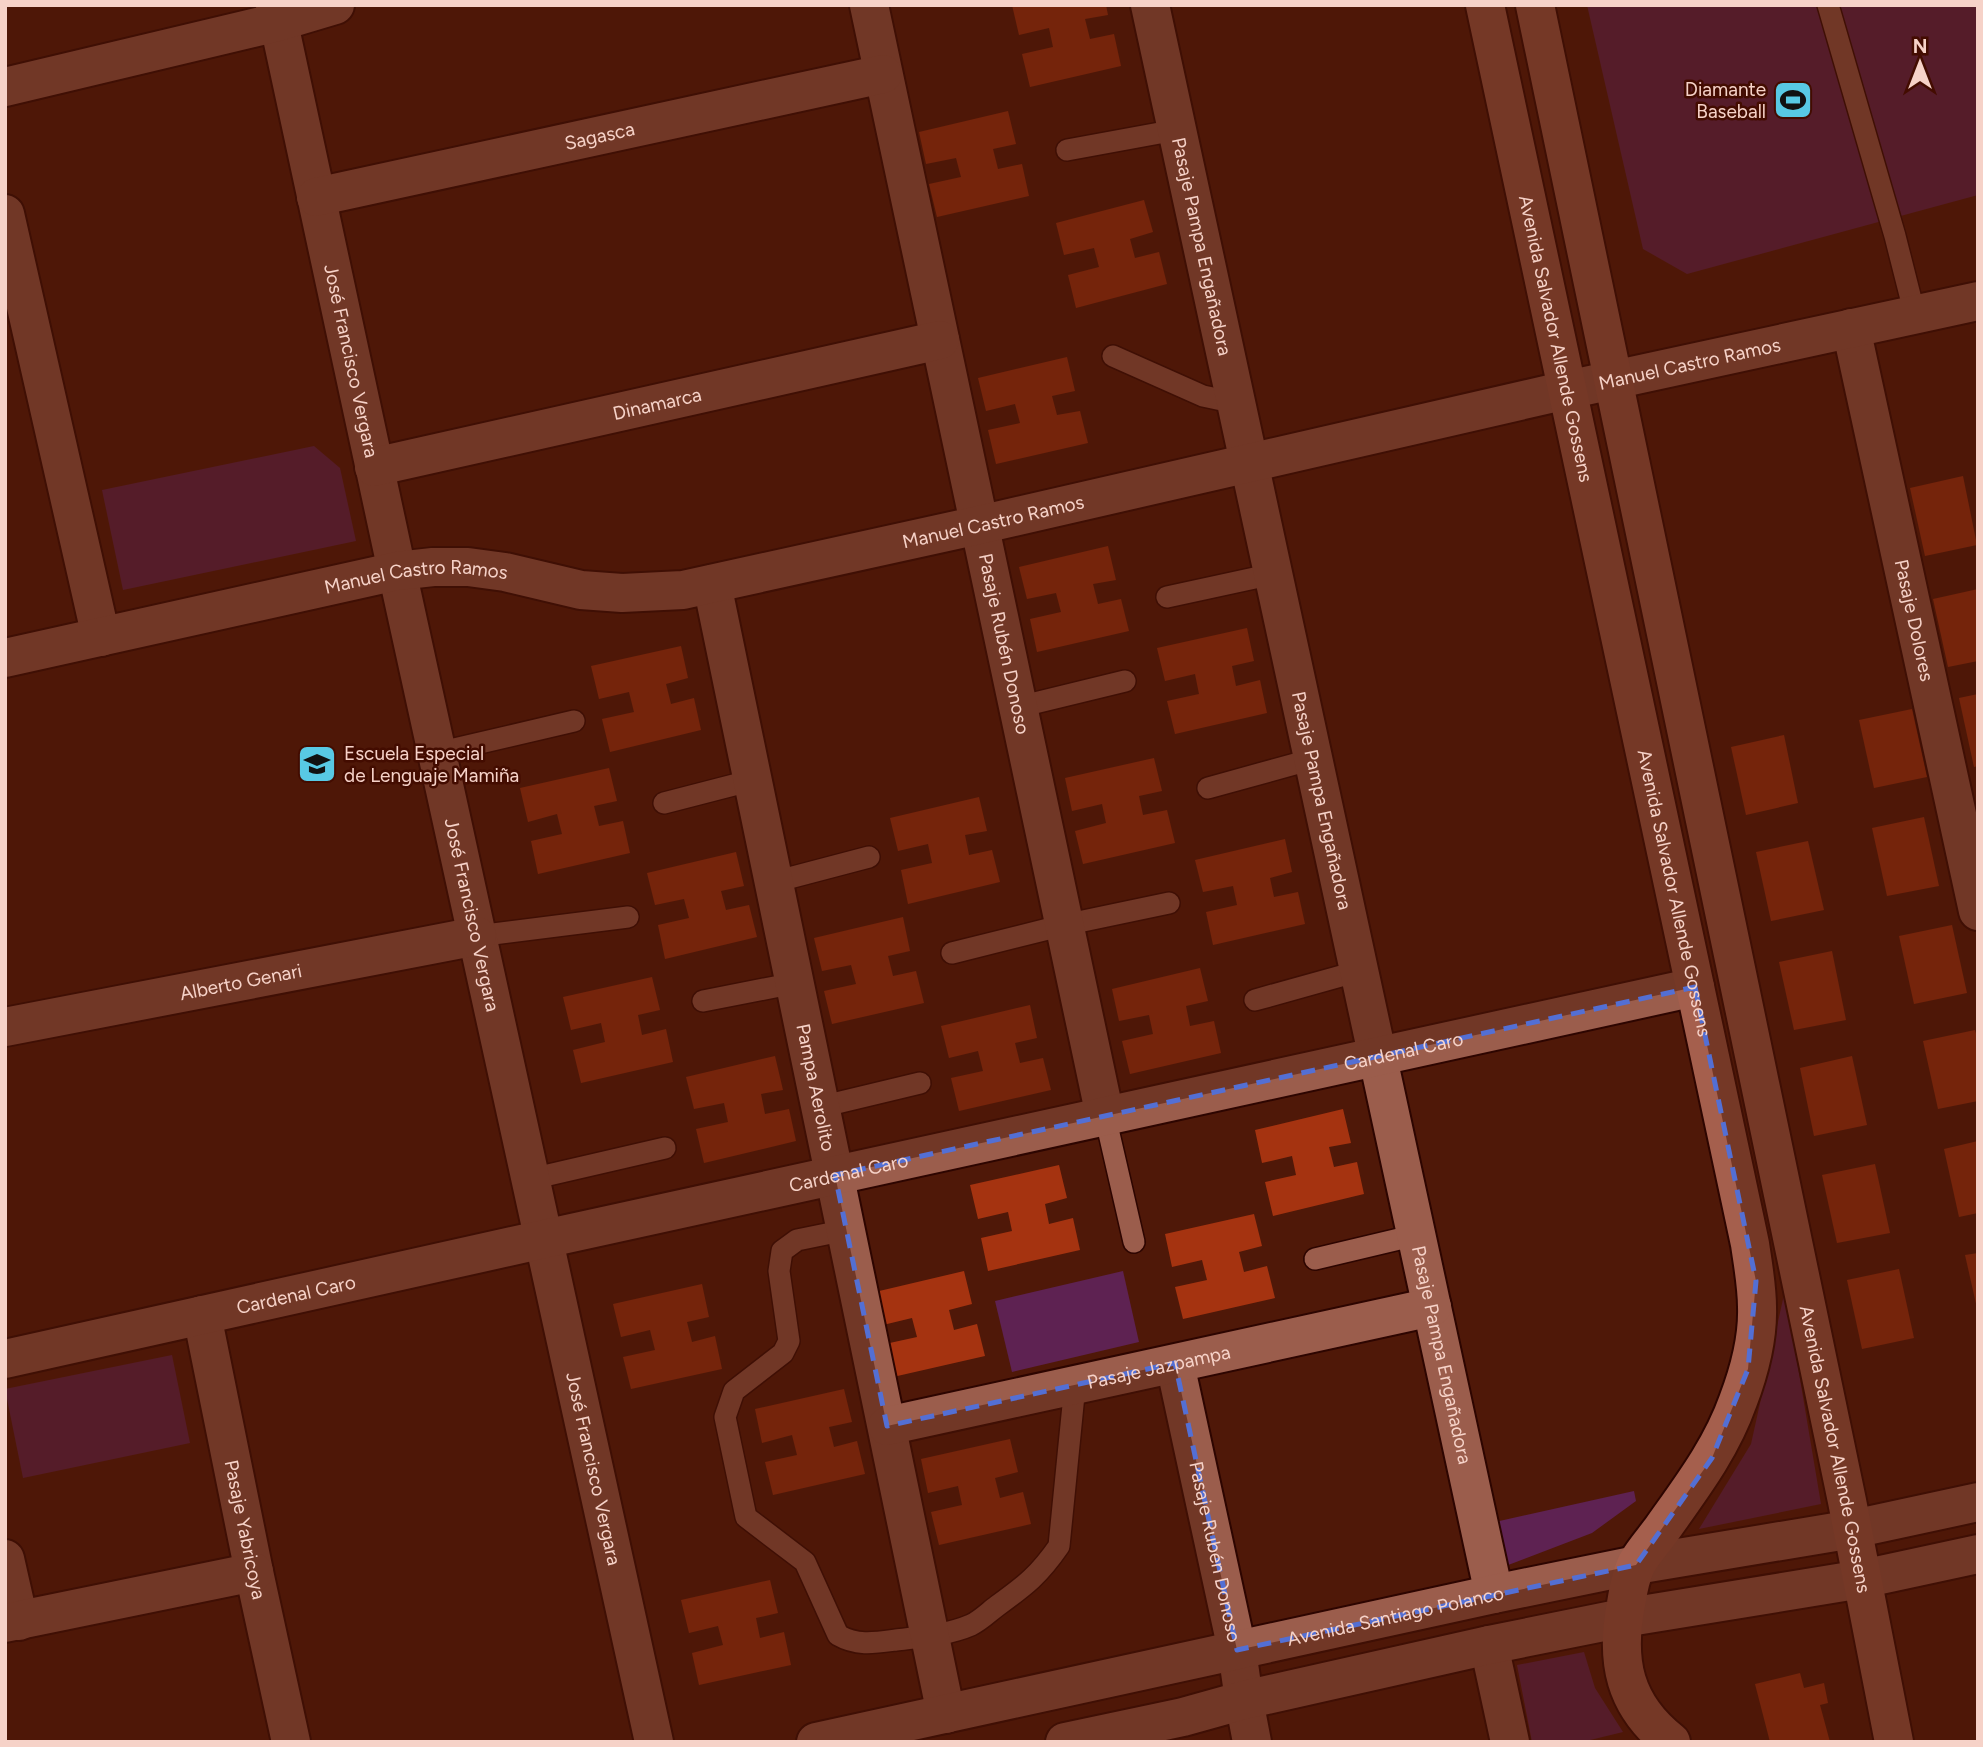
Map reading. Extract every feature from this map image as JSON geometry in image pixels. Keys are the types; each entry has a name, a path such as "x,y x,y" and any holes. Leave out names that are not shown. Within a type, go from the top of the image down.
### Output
{"main road":[{"name":"Avenida Salvador Allende Gossens","path":"1485,5 1756,1281 1758,1310 1755,1337 1738,1402 1712,1458 1636,1565 1623,1618 1622,1666 1628,1688 1650,1723 1671,1742"},
{"name":"Avenida Salvador Allende Gossens","path":"1535,5 1853,1529 1894,1742"}],"street":[{"path":"5,87 276,14 335,5"},
{"name":"Pasaje Rubén Donoso","path":"869,5 1105,1116"},
{"name":"Pasaje Pampa Engañadora","path":"1150,5 1494,1594"},
{"name":"José Francisco Vergara","path":"276,14 654,1742"},
{"name":"Sagasca","path":"316,197 883,74"},
{"path":"5,214 101,637"},
{"name":"Manuel Castro Ramos","path":"5,658 397,571 433,567 468,567 505,572 581,590 622,593 683,590 1567,390 1978,301"},
{"name":"Pasaje Dolores","path":"1851,328 1978,911"},
{"name":"Dinamarca","path":"374,467 940,340"},
{"name":"Pampa Aerolito","path":"712,584 946,1714"},
{"name":"Alberto Genari","path":"5,1027 477,936"},
{"name":"Cardenal Caro","path":"5,1359 1695,987"},
{"name":"Pasaje Jazpampa","path":"887,1426 1432,1307"},
{"name":"Pasaje Yabricoya","path":"202,1315 291,1742"},
{"name":"Pasaje Rubén Donoso","path":"1175,1364 1237,1650 1252,1742"},
{"name":"Avenida Santiago Polanco","path":"816,1742 1494,1594 1636,1565 1853,1529 1978,1502"},
{"path":"1065,1742 1181,1729 1244,1700 1489,1645 1623,1618 1862,1579 1978,1554"},
{"path":"5,1559 12,1622 254,1572"},
{"path":"1489,1645 1510,1742"}],"lane":[{"path":"1828,5 1915,314"},
{"path":"1067,150 1177,130"},
{"path":"1113,356 1203,396 1236,403"},
{"path":"1167,597 1273,574"},
{"path":"1018,708 1125,681"},
{"path":"436,753 574,721"},
{"path":"1208,788 1313,759"},
{"path":"664,803 753,780"},
{"path":"774,882 869,857"},
{"path":"952,953 1064,925 1169,903"},
{"path":"477,936 628,917"},
{"path":"1255,1000 1359,971"},
{"path":"703,1001 795,983"},
{"path":"820,1107 920,1083"},
{"path":"1105,1116 1134,1242"},
{"path":"531,1180 665,1148"},
{"path":"846,1230 797,1240 782,1251 779,1271 789,1341 783,1353 734,1391 725,1417 746,1517 805,1562 838,1634 849,1641 865,1644 956,1630 972,1624 1031,1582 1059,1546 1074,1385"},
{"path":"1315,1258 1416,1235"}],"highlighted area":[{"path":"1695,987 1756,1281 1748,1369 1712,1458 1636,1565 1237,1650 1175,1363 887,1426 835,1175"}],"shaded area":[{"name":"Diamante Baseball","path":"1587,5 1978,5 1978,195 1687,274 1643,249"},
{"path":"314,446 340,468 356,541 123,590 102,490"},
{"path":"1123,1271 1139,1342 1012,1372 995,1301"},
{"path":"1785,1290 1821,1504 1699,1529 1751,1444"},
{"path":"172,1355 190,1443 23,1478 5,1389"},
{"path":"1634,1491 1636,1501 1592,1533 1503,1567 1495,1522"},
{"path":"1584,1652 1595,1688 1623,1732 1582,1742 1532,1742 1517,1665"}],"building":[{"path":"1012,5 1106,5 1108,15 1085,19 1090,39 1114,34 1121,66 1030,87 1022,54 1053,47 1049,28 1019,35"},
{"path":"1008,111 1016,144 993,149 998,169 1022,164 1029,196 937,217 929,184 961,177 956,158 926,164 919,132"},
{"path":"1144,200 1153,232 1130,239 1135,258 1159,252 1167,284 1076,308 1068,275 1099,267 1094,248 1064,255 1056,223"},
{"path":"1067,357 1075,391 1052,396 1057,415 1080,411 1088,443 996,464 988,430 1020,423 1015,404 986,411 978,378"},
{"path":"1963,476 1977,545 1925,556 1910,488"},
{"path":"1108,546 1116,580 1093,584 1098,604 1121,599 1129,631 1037,652 1030,619 1061,612 1056,593 1027,599 1019,567"},
{"path":"1978,589 1978,661 1948,667 1933,599"},
{"path":"1247,628 1254,661 1232,666 1236,686 1260,680 1267,713 1175,734 1167,701 1199,694 1195,674 1165,681 1157,648"},
{"path":"681,646 688,678 666,684 671,704 694,698 701,730 610,752 602,719 634,712 629,692 599,699 591,666"},
{"path":"1978,694 1978,766 1974,767 1959,698"},
{"path":"1912,709 1927,777 1874,788 1859,720"},
{"path":"1784,735 1798,803 1746,815 1731,747"},
{"path":"1154,758 1162,791 1139,796 1143,815 1167,810 1175,843 1083,864 1075,831 1106,823 1102,804 1072,811 1065,778"},
{"path":"609,768 617,801 594,806 599,826 623,821 630,853 538,874 531,841 562,834 557,814 528,822 520,788"},
{"path":"979,797 987,831 965,835 969,855 992,850 1000,882 908,904 901,870 932,863 928,844 898,851 890,818"},
{"path":"1924,817 1939,886 1887,896 1872,828"},
{"path":"1285,839 1292,872 1270,878 1274,897 1298,892 1305,924 1213,945 1206,912 1237,905 1233,886 1203,892 1195,860"},
{"path":"1808,841 1824,910 1771,921 1756,852"},
{"path":"736,852 744,886 721,891 726,910 749,905 757,937 665,959 658,925 689,918 684,899 655,905 647,873"},
{"path":"903,917 910,951 888,956 893,976 916,971 924,1003 832,1024 824,991 856,984 851,965 822,971 814,938"},
{"path":"1952,925 1967,993 1914,1004 1899,936"},
{"path":"1832,951 1846,1020 1794,1030 1779,962"},
{"path":"1200,968 1208,1001 1186,1006 1190,1026 1214,1021 1221,1053 1130,1074 1122,1041 1153,1034 1149,1015 1119,1021 1112,989"},
{"path":"652,977 660,1010 638,1015 642,1035 666,1029 673,1062 581,1083 573,1050 605,1042 601,1023 571,1030 563,997"},
{"path":"1030,1005 1037,1038 1015,1043 1020,1063 1043,1058 1051,1090 959,1111 951,1078 983,1071 978,1051 949,1058 941,1026"},
{"path":"1975,1030 1978,1041 1978,1101 1938,1109 1923,1041"},
{"path":"775,1056 783,1090 761,1094 765,1114 789,1109 796,1141 704,1163 696,1129 728,1122 724,1103 694,1109 686,1077"},
{"path":"1852,1056 1867,1125 1814,1136 1800,1068"},
{"path":"1343,1109 1351,1143 1329,1147 1334,1167 1357,1162 1364,1194 1273,1216 1265,1182 1296,1175 1292,1156 1262,1163 1255,1130"},
{"path":"1978,1141 1978,1213 1959,1217 1944,1149"},
{"path":"1875,1164 1890,1233 1837,1243 1822,1175"},
{"path":"1059,1165 1067,1198 1045,1204 1049,1224 1073,1218 1080,1250 988,1271 981,1238 1012,1231 1008,1212 978,1219 970,1185"},
{"path":"1254,1214 1262,1246 1239,1252 1244,1272 1267,1266 1275,1298 1183,1319 1175,1287 1207,1280 1202,1260 1172,1267 1165,1234"},
{"path":"1978,1253 1978,1307 1977,1308 1965,1255"},
{"path":"1899,1269 1914,1338 1862,1349 1847,1280"},
{"path":"964,1271 972,1304 949,1310 954,1330 977,1324 985,1356 893,1377 885,1344 917,1337 912,1318 883,1325 875,1292"},
{"path":"702,1284 709,1317 687,1322 692,1342 715,1336 722,1369 631,1389 623,1357 655,1350 650,1330 621,1337 613,1304"},
{"path":"844,1389 852,1422 829,1427 834,1447 857,1441 865,1474 773,1495 765,1462 797,1455 792,1435 762,1443 755,1409"},
{"path":"1010,1439 1018,1472 995,1478 1000,1498 1023,1492 1031,1524 939,1545 931,1512 962,1505 958,1486 928,1493 921,1459"},
{"path":"770,1580 778,1613 756,1618 760,1638 784,1632 791,1665 699,1685 692,1653 723,1645 718,1626 689,1633 681,1600"},
{"path":"1800,1673 1804,1688 1824,1683 1828,1703 1820,1705 1830,1742 1770,1742 1755,1684"}],"place":[{"name":"Diamante Baseball","path":"1793,100"},
{"name":"Escuela Especial de Lenguaje Mamiña","path":"317,764"}]}
